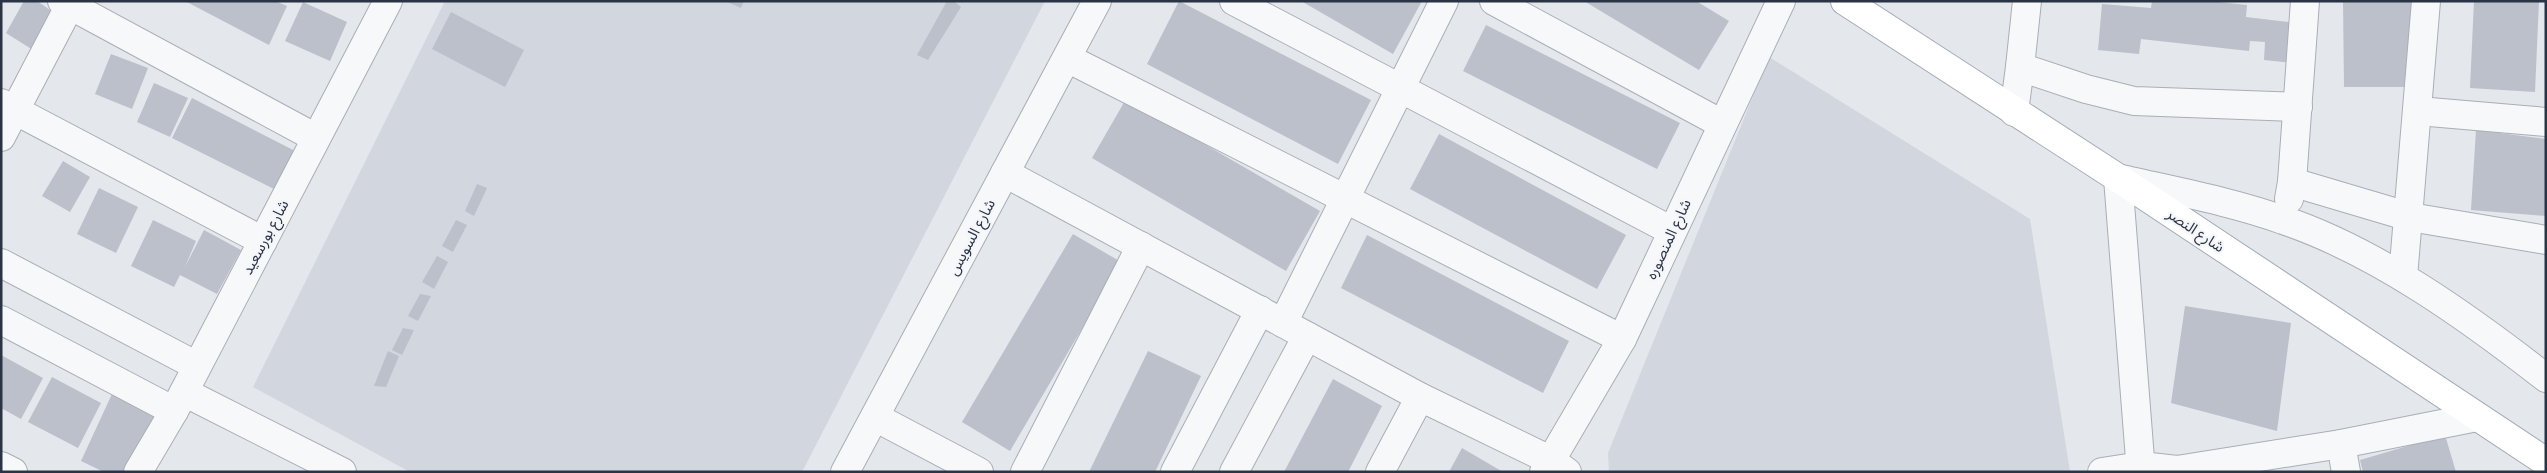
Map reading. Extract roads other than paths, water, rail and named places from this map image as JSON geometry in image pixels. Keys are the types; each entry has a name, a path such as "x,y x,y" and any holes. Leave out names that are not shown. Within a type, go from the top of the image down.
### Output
{"main road":[{"name":"شارع النصر","path":"1845,1 2118,178 2546,462"}],"street":[{"name":"شارع السويس","path":"846,472 1097,1"},
{"path":"1234,1 1672,231"},
{"path":"1175,472 1345,199 1444,1"},
{"path":"1494,1 1722,124"},
{"name":"شارع المنصوره","path":"1555,468 1622,339 1722,124 1782,1"},
{"path":"2014,112 2027,1"},
{"path":"2284,220 2292,182 2305,1"},
{"path":"2403,277 2410,217 2426,1"},
{"path":"1,137 8,107 68,3 316,138"},
{"name":"شارع بورسعيد","path":"138,472 179,401 316,138 378,4"},
{"path":"1067,58 1622,339"},
{"path":"2020,67 2086,89 2134,100 2298,108"},
{"path":"8,107 263,241"},
{"path":"2418,111 2546,122"},
{"path":"1006,173 1306,336 1555,468"},
{"path":"2141,469 2118,178 2242,207 2284,220 2331,240 2403,277 2546,378"},
{"path":"2292,182 2410,217 2546,240"},
{"path":"1025,472 1141,246"},
{"path":"1,263 197,366"},
{"path":"1,320 179,401 342,472"},
{"path":"1234,472 1306,336"},
{"path":"1380,472 1420,397"},
{"path":"875,416 979,472"},
{"path":"2102,472 2141,469 2177,470 2341,444 2477,417"},
{"path":"2341,444 2346,472"},
{"path":"1,466 13,472"}]}
